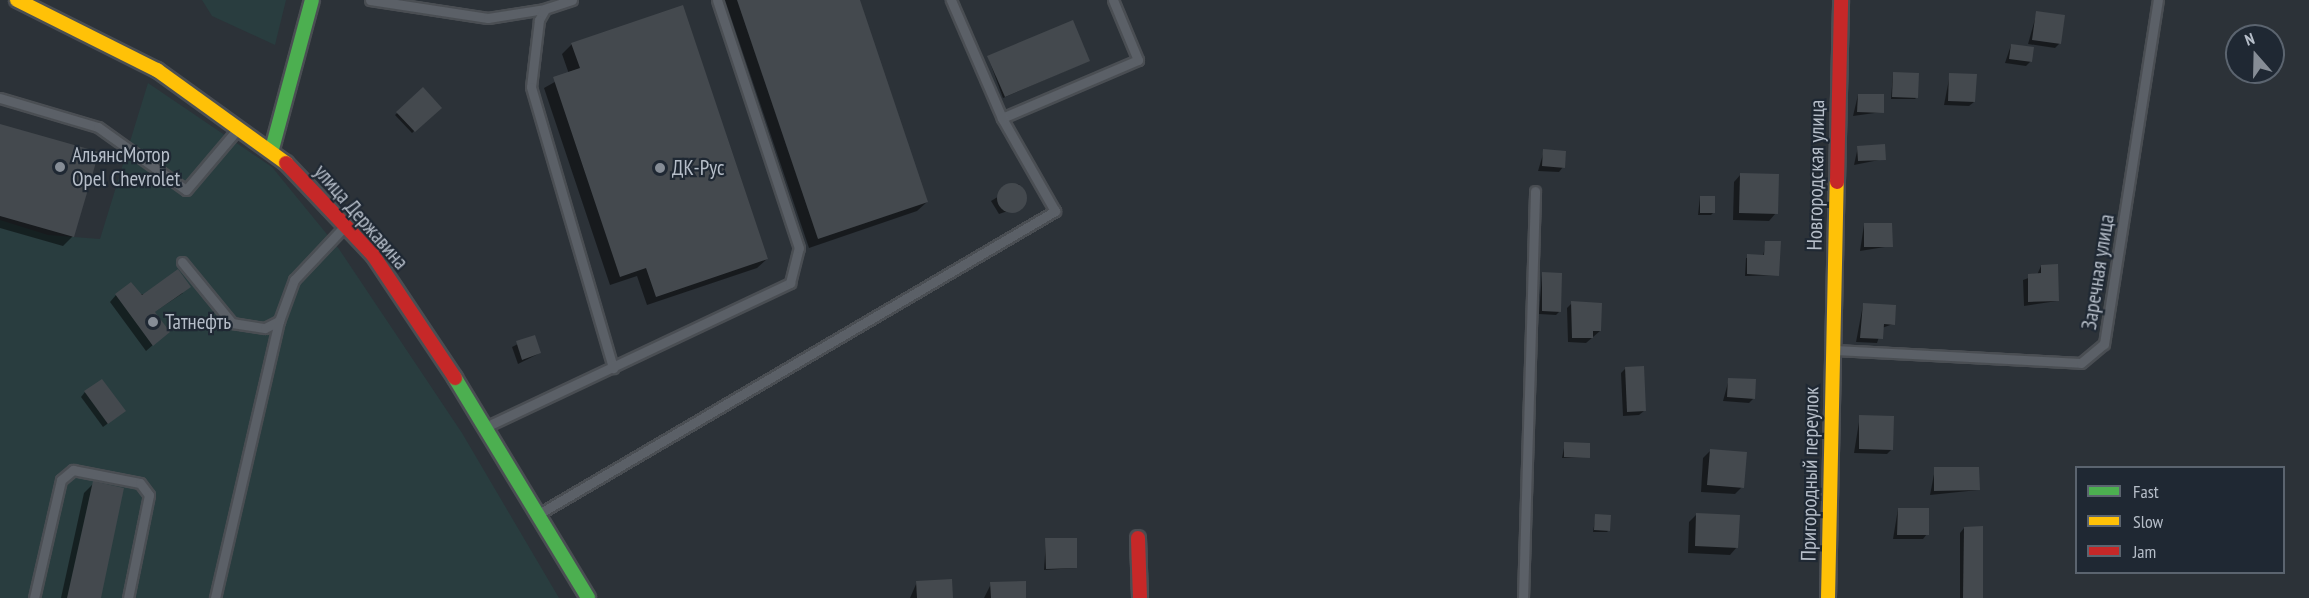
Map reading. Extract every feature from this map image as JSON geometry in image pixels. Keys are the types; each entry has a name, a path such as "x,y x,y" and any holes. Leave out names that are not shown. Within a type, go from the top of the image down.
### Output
{"main road":[{"name":"улица Державина","path":"17,0 158,70 272,148 372,255 487,426 588,598"},
{"path":"272,148 312,0"},
{"name":"Новгородская улица","path":"1833,350 1840,0"},
{"name":"Пригородный переулок","path":"1828,598 1833,350"},
{"path":"1138,538 1140,598"}],"lane":[{"path":"370,0 488,18 544,9 572,0"},
{"path":"487,426 776,294 798,265 799,248 717,0"},
{"path":"540,513 1055,211 1002,118 951,0"},
{"path":"1002,118 1138,60 1113,0"},
{"name":"Заречная улица","path":"1833,350 2081,363 2104,345 2158,0"},
{"path":"544,9 531,61 533,107 613,368"},
{"path":"0,98 98,127 186,190 240,126"},
{"path":"1523,598 1535,191"},
{"path":"215,598 279,321 294,280 345,226"},
{"path":"182,262 232,323 265,328 279,321"},
{"path":"34,598 61,480 73,470 140,483 148,495 128,598"}],"green space":[{"path":"202,0 286,0 275,45 212,16"},
{"path":"148,83 272,167 339,249 462,433 559,598 0,598 0,220 48,235 100,239"}],"building":[{"path":"737,0 860,0 928,202 818,239"},
{"name":"ДК-Рус","path":"683,5 768,259 656,297 646,268 620,277 553,77 580,68 571,43"},
{"path":"2036,11 2065,15 2061,44 2032,40"},
{"path":"1073,20 1090,61 1005,97 987,56"},
{"path":"2011,44 2034,47 2032,62 2009,59"},
{"path":"1893,72 1919,73 1918,98 1892,97"},
{"path":"1949,73 1977,74 1975,102 1948,101"},
{"path":"423,87 442,108 415,132 396,112"},
{"path":"1858,94 1884,94 1884,113 1857,112"},
{"path":"0,124 99,152 74,237 0,216"},
{"path":"1885,144 1886,160 1858,161 1857,146"},
{"path":"1543,149 1566,151 1565,168 1542,166"},
{"path":"1740,173 1779,174 1778,214 1739,213"},
{"path":"1012,183 1023,187 1027,198 1023,209 1012,213 1001,209 997,198 1001,187"},
{"path":"1700,196 1715,196 1715,213 1700,213"},
{"path":"1864,223 1892,223 1893,247 1864,247"},
{"path":"1765,241 1781,241 1779,276 1747,274 1747,254 1764,255"},
{"path":"2058,264 2059,301 2028,302 2028,274 2041,273 2041,265"},
{"path":"178,269 191,287 155,312 170,332 153,346 115,294 131,282 142,295"},
{"path":"1542,272 1562,273 1561,312 1542,311"},
{"path":"1571,301 1602,303 1601,331 1593,331 1593,338 1572,338"},
{"path":"1863,303 1896,305 1895,325 1884,324 1883,339 1860,338"},
{"path":"535,335 541,353 522,360 516,341"},
{"path":"1644,366 1646,411 1627,412 1625,367"},
{"path":"1728,378 1756,379 1755,399 1727,397"},
{"path":"102,379 126,411 108,424 84,391"},
{"path":"1859,415 1894,416 1893,450 1859,449"},
{"path":"1564,442 1590,443 1590,458 1564,457"},
{"path":"1710,449 1747,452 1744,488 1707,485"},
{"path":"1934,467 1979,467 1980,490 1934,491"},
{"path":"93,481 124,488 101,598 67,598"},
{"path":"1898,508 1929,508 1929,535 1897,535"},
{"path":"1696,513 1740,515 1738,548 1695,546"},
{"path":"1595,514 1611,515 1610,531 1594,530"},
{"path":"1983,526 1983,598 1963,598 1964,527"},
{"path":"1045,538 1077,538 1077,568 1046,569"},
{"path":"952,579 953,598 917,598 916,581"},
{"path":"1026,581 1026,598 991,598 990,582"}],"traffic: fast":[{"path":"272,149 312,0"},
{"path":"455,378 588,598"}],"traffic: slow":[{"path":"17,0 157,70 286,163"},
{"path":"1828,598 1837,182"}],"traffic: jam":[{"path":"1837,182 1841,0"},
{"path":"286,163 373,255 455,378"},
{"path":"1138,538 1140,598"}],"place":[{"name":"АльянсМотор Opel Chevrolet","path":"60,167"},
{"name":"ДК-Рус","path":"660,168"},
{"name":"Татнефть","path":"153,322"}]}
